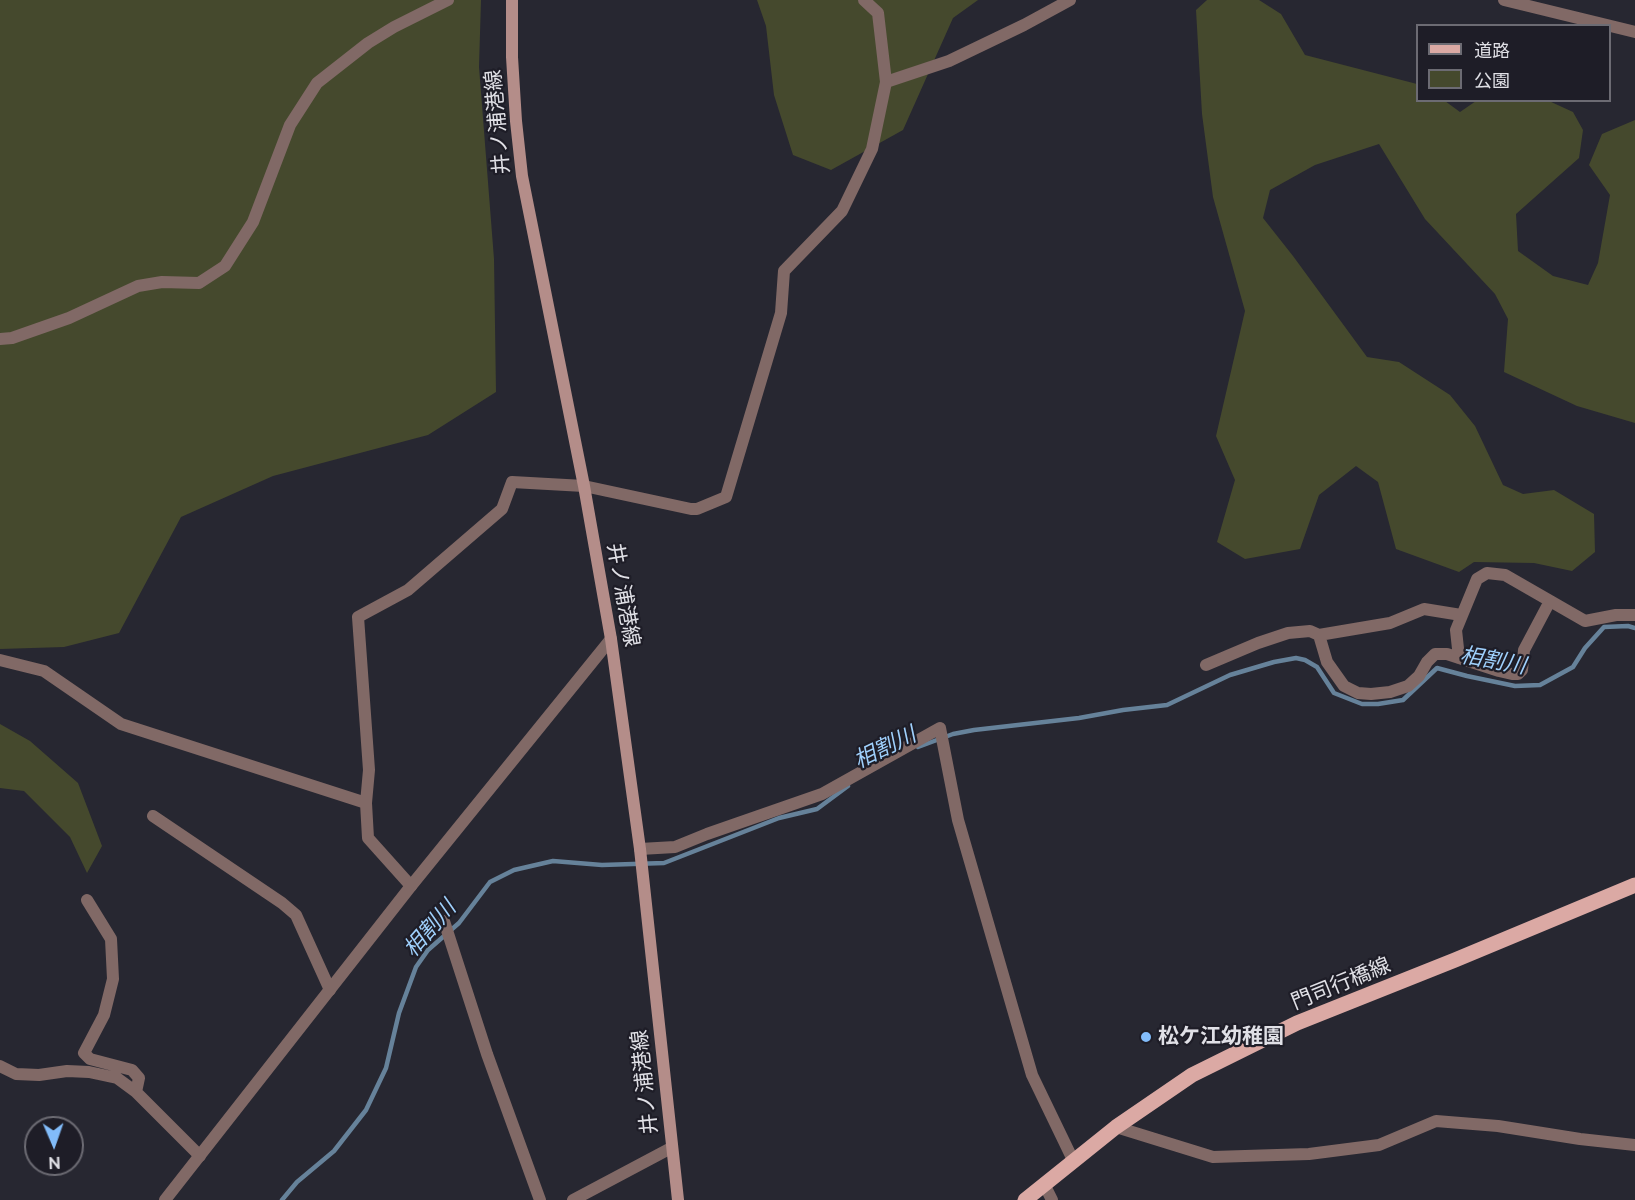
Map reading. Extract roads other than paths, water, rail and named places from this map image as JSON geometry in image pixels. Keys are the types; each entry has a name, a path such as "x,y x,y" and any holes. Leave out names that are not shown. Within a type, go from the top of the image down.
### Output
{"main road":[{"name":"井ノ浦港線","path":"513,0 512,57 522,176 584,486 611,639 640,849 678,1200"},
{"name":"門司行橋線","path":"1025,1200 1116,1127 1192,1075 1297,1023 1635,885"}],"street":[{"path":"0,339 12,338 69,318 138,286 162,282 199,283 225,266 253,222 290,125 317,83 368,43 448,0"},
{"path":"411,886 368,838 366,803 369,770 358,617 408,590 502,509 512,482 584,486 691,509 697,509 726,497 782,313 784,271 842,211 872,149 886,82 878,13 864,0"},
{"path":"886,82 949,61 1023,26 1070,0"},
{"path":"1504,0 1602,24"},
{"path":"1611,26 1635,32"},
{"path":"1459,658 1456,630 1477,579 1487,573 1505,575 1585,621 1616,615 1635,615"},
{"path":"1319,635 1326,662 1344,686 1358,693 1390,692 1408,686 1436,654 1447,654 1499,671 1518,674 1522,670 1524,650 1550,601"},
{"path":"1206,665 1288,633 1310,631 1319,635 1390,623 1424,609 1461,615"},
{"path":"165,1200 411,886 611,639"},
{"path":"0,660 44,671 121,724 366,803"},
{"path":"640,849 675,847 822,794 940,728 958,820 1032,1075 1073,1160"},
{"path":"153,816 282,903 296,915 330,990"},
{"path":"87,900 111,939 113,979 104,1015 84,1053 90,1059 132,1070 139,1077 136,1092"},
{"path":"444,921 540,1200"},
{"path":"0,1066 16,1074 39,1075 67,1071 89,1072 117,1078 136,1092 200,1156"},
{"path":"1116,1127 1213,1157 1309,1154 1379,1145 1436,1121 1498,1126 1635,1145"},
{"path":"573,1200 671,1148"},
{"path":"1044,1184 1052,1200"}],"waterway":[{"name":"相割川","path":"918,747 953,734 974,730 1167,705 1230,675 1296,658 1317,667 1334,693 1362,704 1403,700 1437,668 1515,686 1540,685 1573,667 1585,648 1604,627 1635,628"},
{"name":"相割川","path":"282,1200 297,1182 334,1151 366,1110 386,1068 399,1013 416,967 428,950 459,923 490,882 514,870 553,861 602,865 664,863 779,818 817,809 848,786"}],"place":[{"name":"松ケ江幼稚園","path":"1146,1037"}]}
